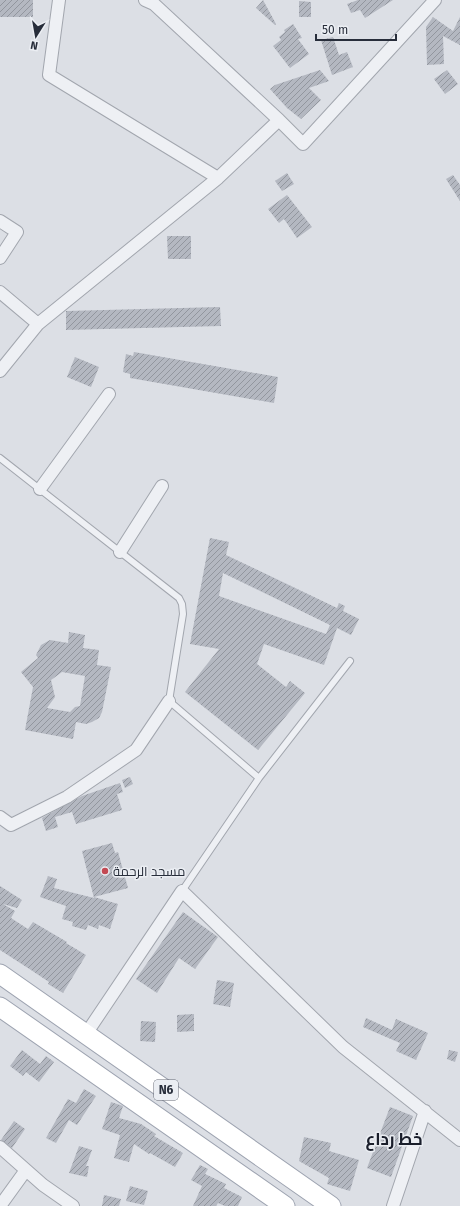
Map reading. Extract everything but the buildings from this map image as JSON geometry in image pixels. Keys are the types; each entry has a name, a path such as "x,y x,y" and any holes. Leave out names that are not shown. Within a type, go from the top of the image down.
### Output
{"main road":[{"name":"N6","path":"0,974 331,1206"},
{"name":"N6","path":"0,1007 285,1206"},
{"path":"35,1032 54,1012"},
{"path":"156,1116 177,1098"}],"street":[{"path":"59,0 49,75 218,178"},
{"path":"151,1 304,144 435,0"},
{"path":"0,371 38,324 218,178 279,120"},
{"path":"0,221 17,232 0,258"},
{"path":"0,292 38,324"},
{"path":"40,489 109,394"},
{"path":"120,552 162,486"},
{"path":"0,817 11,825 67,797 136,750 169,701"},
{"path":"86,1034 182,891 343,1047 460,1140"},
{"path":"393,1206 425,1111"},
{"path":"0,1147 43,1185 73,1206"},
{"path":"0,1206 26,1170"}],"lane":[{"path":"0,458 179,598 182,604 183,614 169,701 259,778"},
{"path":"182,891 259,778 350,661"}],"place":[{"name":"مسجد الرحمة","path":"105,871"}],"district":[{"name":"خط رداع","path":"394,1139"}]}
